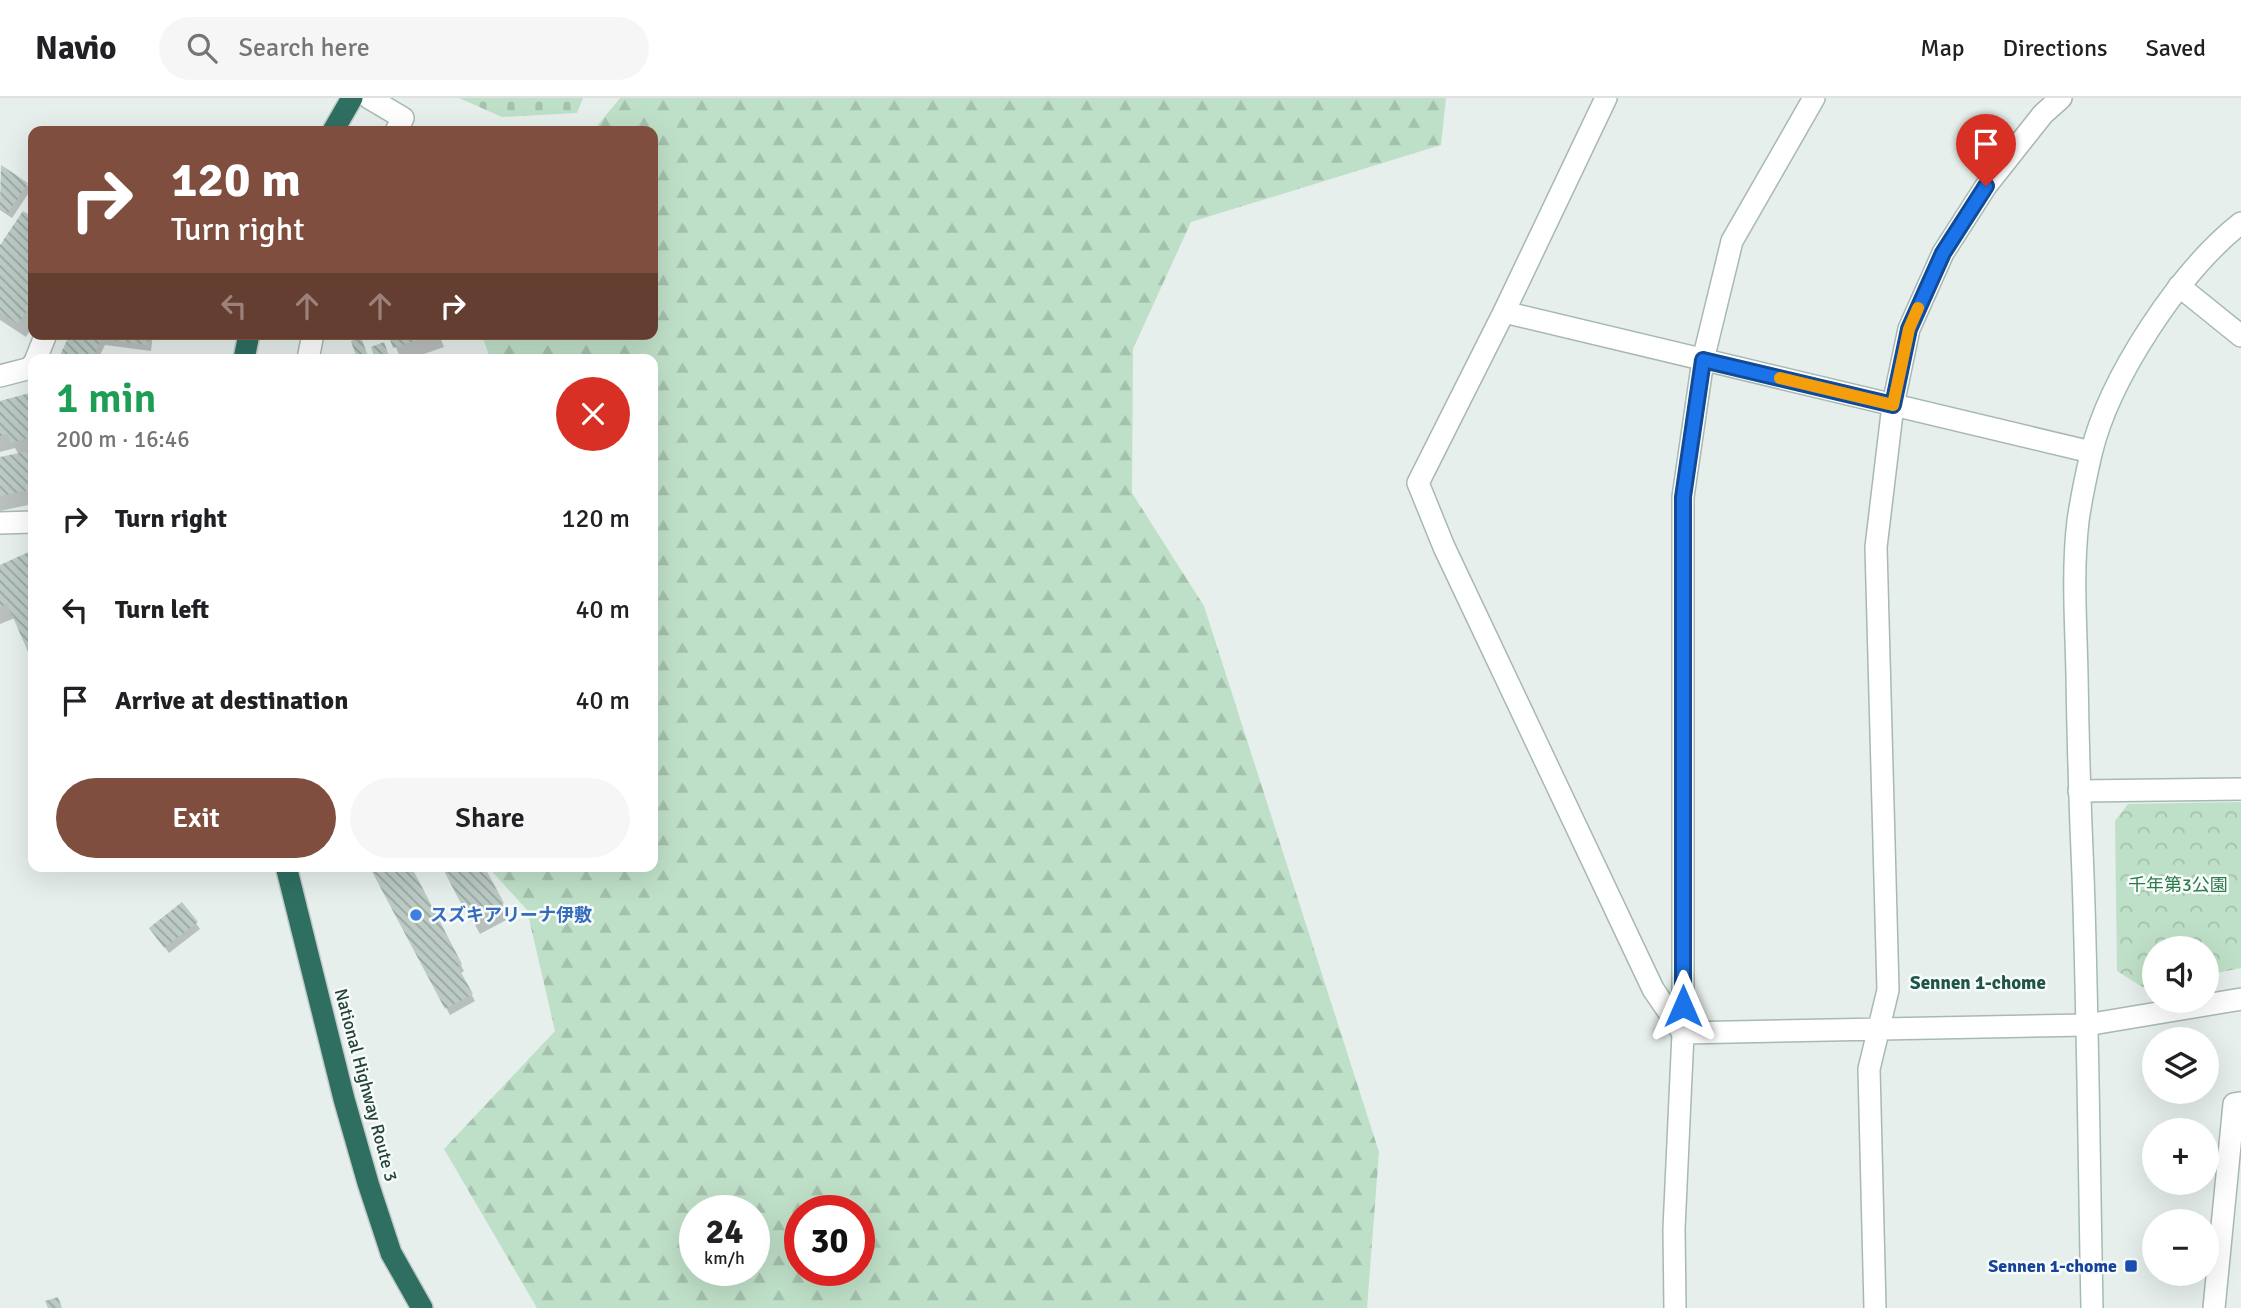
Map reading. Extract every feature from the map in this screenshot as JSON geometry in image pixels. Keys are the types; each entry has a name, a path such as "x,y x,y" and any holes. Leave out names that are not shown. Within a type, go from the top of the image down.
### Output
{"highway":[{"path":"336,126 352,98"},
{"name":"National Highway Route 3","path":"287,872 344,1100 368,1184 391,1253 422,1308"}],"street":[{"path":"369,98 403,118 399,126"},
{"path":"1606,98 1504,312 1418,483 1444,547 1647,977 1683,1033"},
{"path":"1675,1308 1674,1229 1683,1033 1683,497 1703,360 1732,241 1814,98"},
{"path":"1875,1308 1869,1069 1888,990 1876,547 1893,405 1909,329 1943,253 1986,186 2043,114 2061,98"},
{"path":"2092,1308 2075,575 2078,521 2091,452 2106,407 2132,357 2179,286 2217,242 2241,223"},
{"path":"2179,286 2241,336"},
{"path":"1504,312 2091,452"},
{"path":"0,376 28,369"},
{"path":"0,523 28,522"},
{"path":"2079,791 2241,789"},
{"path":"1683,1033 1879,1027 2086,1025 2241,999"},
{"path":"2214,1308 2234,1104 2241,1103"}],"green space":[{"path":"459,98 583,98 577,113 502,117"},
{"path":"620,98 1446,98 1441,145 1191,222 1133,349 1132,493 1204,606 1379,1152 1367,1308 537,1308 444,1149 555,1031 527,910 492,872 658,872 658,354 488,354 484,340 658,340 658,126 597,126"},
{"name":"千年第3公園","path":"2241,802 2241,968 2219,973 2219,936 2142,936 2142,987 2117,971 2115,821 2128,804"}],"building":[{"path":"1,165 28,183 8,213 0,208"},
{"path":"23,211 28,214 28,309 18,324 0,312 0,245"},
{"path":"67,340 102,340 94,354 60,354"},
{"path":"110,340 148,340 148,345"},
{"path":"362,340 367,354 355,354 351,341"},
{"path":"390,340 418,340 393,348"},
{"path":"384,342 388,354 373,354 371,347"},
{"path":"28,393 28,438 10,443 8,434 0,436 0,401"},
{"path":"28,451 28,490 0,496 0,457"},
{"path":"28,552 28,652 7,604 0,607 0,565"},
{"name":"スズキアリーナ伊敷","path":"372,872 414,872 462,964 458,967 473,994 445,1009"},
{"path":"445,872 487,872 504,903 470,921"},
{"path":"182,902 198,922 164,948 149,928"},
{"path":"58,1297 62,1308 48,1308 45,1301"}],"slow traffic":[{"path":"1780,378 1893,405 1909,329 1918,308"}],"place":[{"name":"スズキアリーナ伊敷","path":"416,915"},
{"name":"Sennen 1-chome","path":"2131,1266"}],"district":[{"name":"Sennen 1-chome","path":"1978,983"}],"route":[{"path":"1683,1006 1683,497 1703,360 1893,405 1909,329 1943,253 1986,186"}]}
